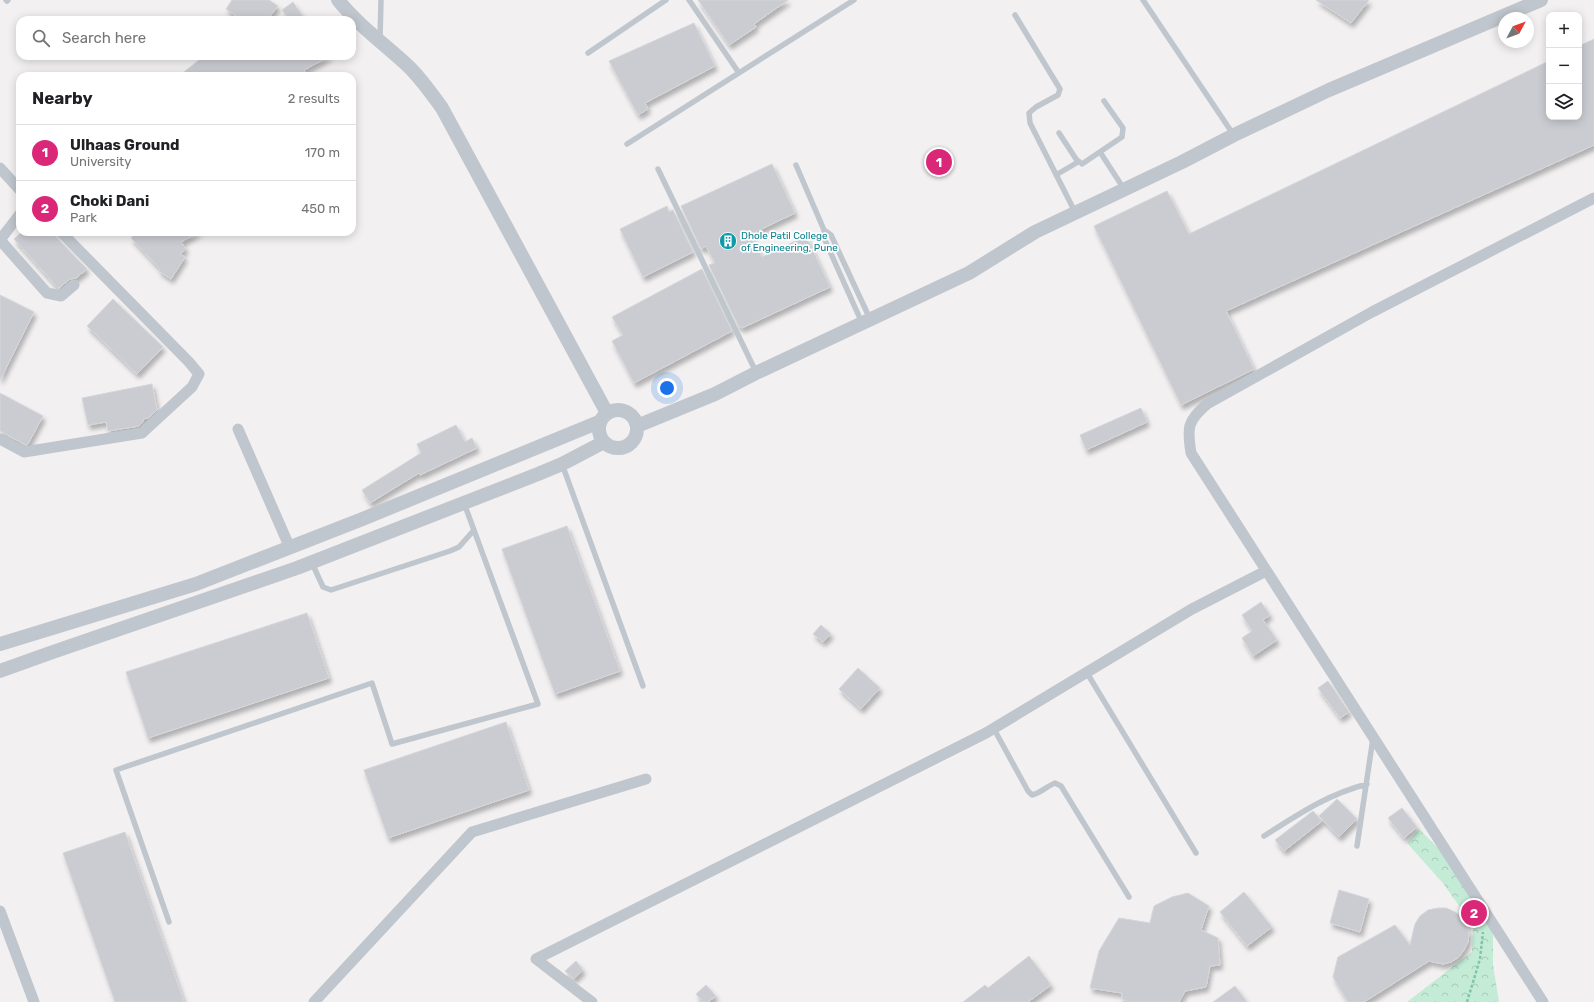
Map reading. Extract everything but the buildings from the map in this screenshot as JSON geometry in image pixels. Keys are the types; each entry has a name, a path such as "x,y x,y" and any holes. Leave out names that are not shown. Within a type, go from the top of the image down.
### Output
{"street":[{"path":"338,0 352,16"},
{"path":"637,426 715,394 756,373 969,273 1035,232 1329,90 1541,0"},
{"path":"0,644 196,584 290,548 603,418 619,410 631,415 637,426 635,438 625,447 612,448 604,442 599,435 603,418 442,108 408,66 380,43 356,20"},
{"path":"0,168 16,186"},
{"path":"1542,1002 1192,453 1188,431 1196,414 1207,404 1372,312 1594,198"},
{"path":"16,219 0,240 47,294 61,296 74,285"},
{"path":"0,439 24,452 142,433 192,387 199,374 65,236"},
{"path":"238,429 290,548"},
{"path":"0,671 312,563 562,464 604,442"},
{"path":"592,1002 536,959 994,729 1192,609 1266,571"},
{"path":"314,1002 472,832 646,779"},
{"path":"0,911 4,936 34,1002"}],"lane":[{"path":"380,43 381,0"},
{"path":"588,53 666,0"},
{"path":"689,0 739,73"},
{"path":"627,144 854,0"},
{"path":"1143,0 1234,135"},
{"path":"1015,15 1060,89 1058,95 1036,107 1029,113 1030,123 1075,213"},
{"path":"1056,175 1078,162 1082,164 1122,137 1123,128 1104,101"},
{"path":"1059,134 1078,162"},
{"path":"1100,152 1124,190"},
{"path":"796,166 824,230 824,238 867,322"},
{"path":"658,169 756,373"},
{"path":"824,230 831,235 867,322"},
{"path":"562,464 643,686"},
{"path":"169,922 116,770 372,683 392,744 538,704 464,503"},
{"path":"312,563 323,587 331,590 450,551 458,546 474,530"},
{"path":"1087,673 1196,853"},
{"path":"994,729 1028,791 1032,795 1055,783 1061,786 1129,897"},
{"path":"1357,846 1373,738"},
{"path":"1264,836 1318,802 1345,790 1366,784"}],"path":[{"path":"1467,1002 1480,959 1484,930"}],"green space":[{"path":"1419,829 1441,851 1478,901 1493,935 1493,965 1499,1002 1407,1002 1472,952 1473,925 1442,882 1407,843"}],"place":[{"name":"Ulhaas Ground","path":"939,162"},
{"name":"Dhole Patil College of Engineering, Pune","path":"728,241"},
{"name":"Choki Dani","path":"1474,913"}]}
